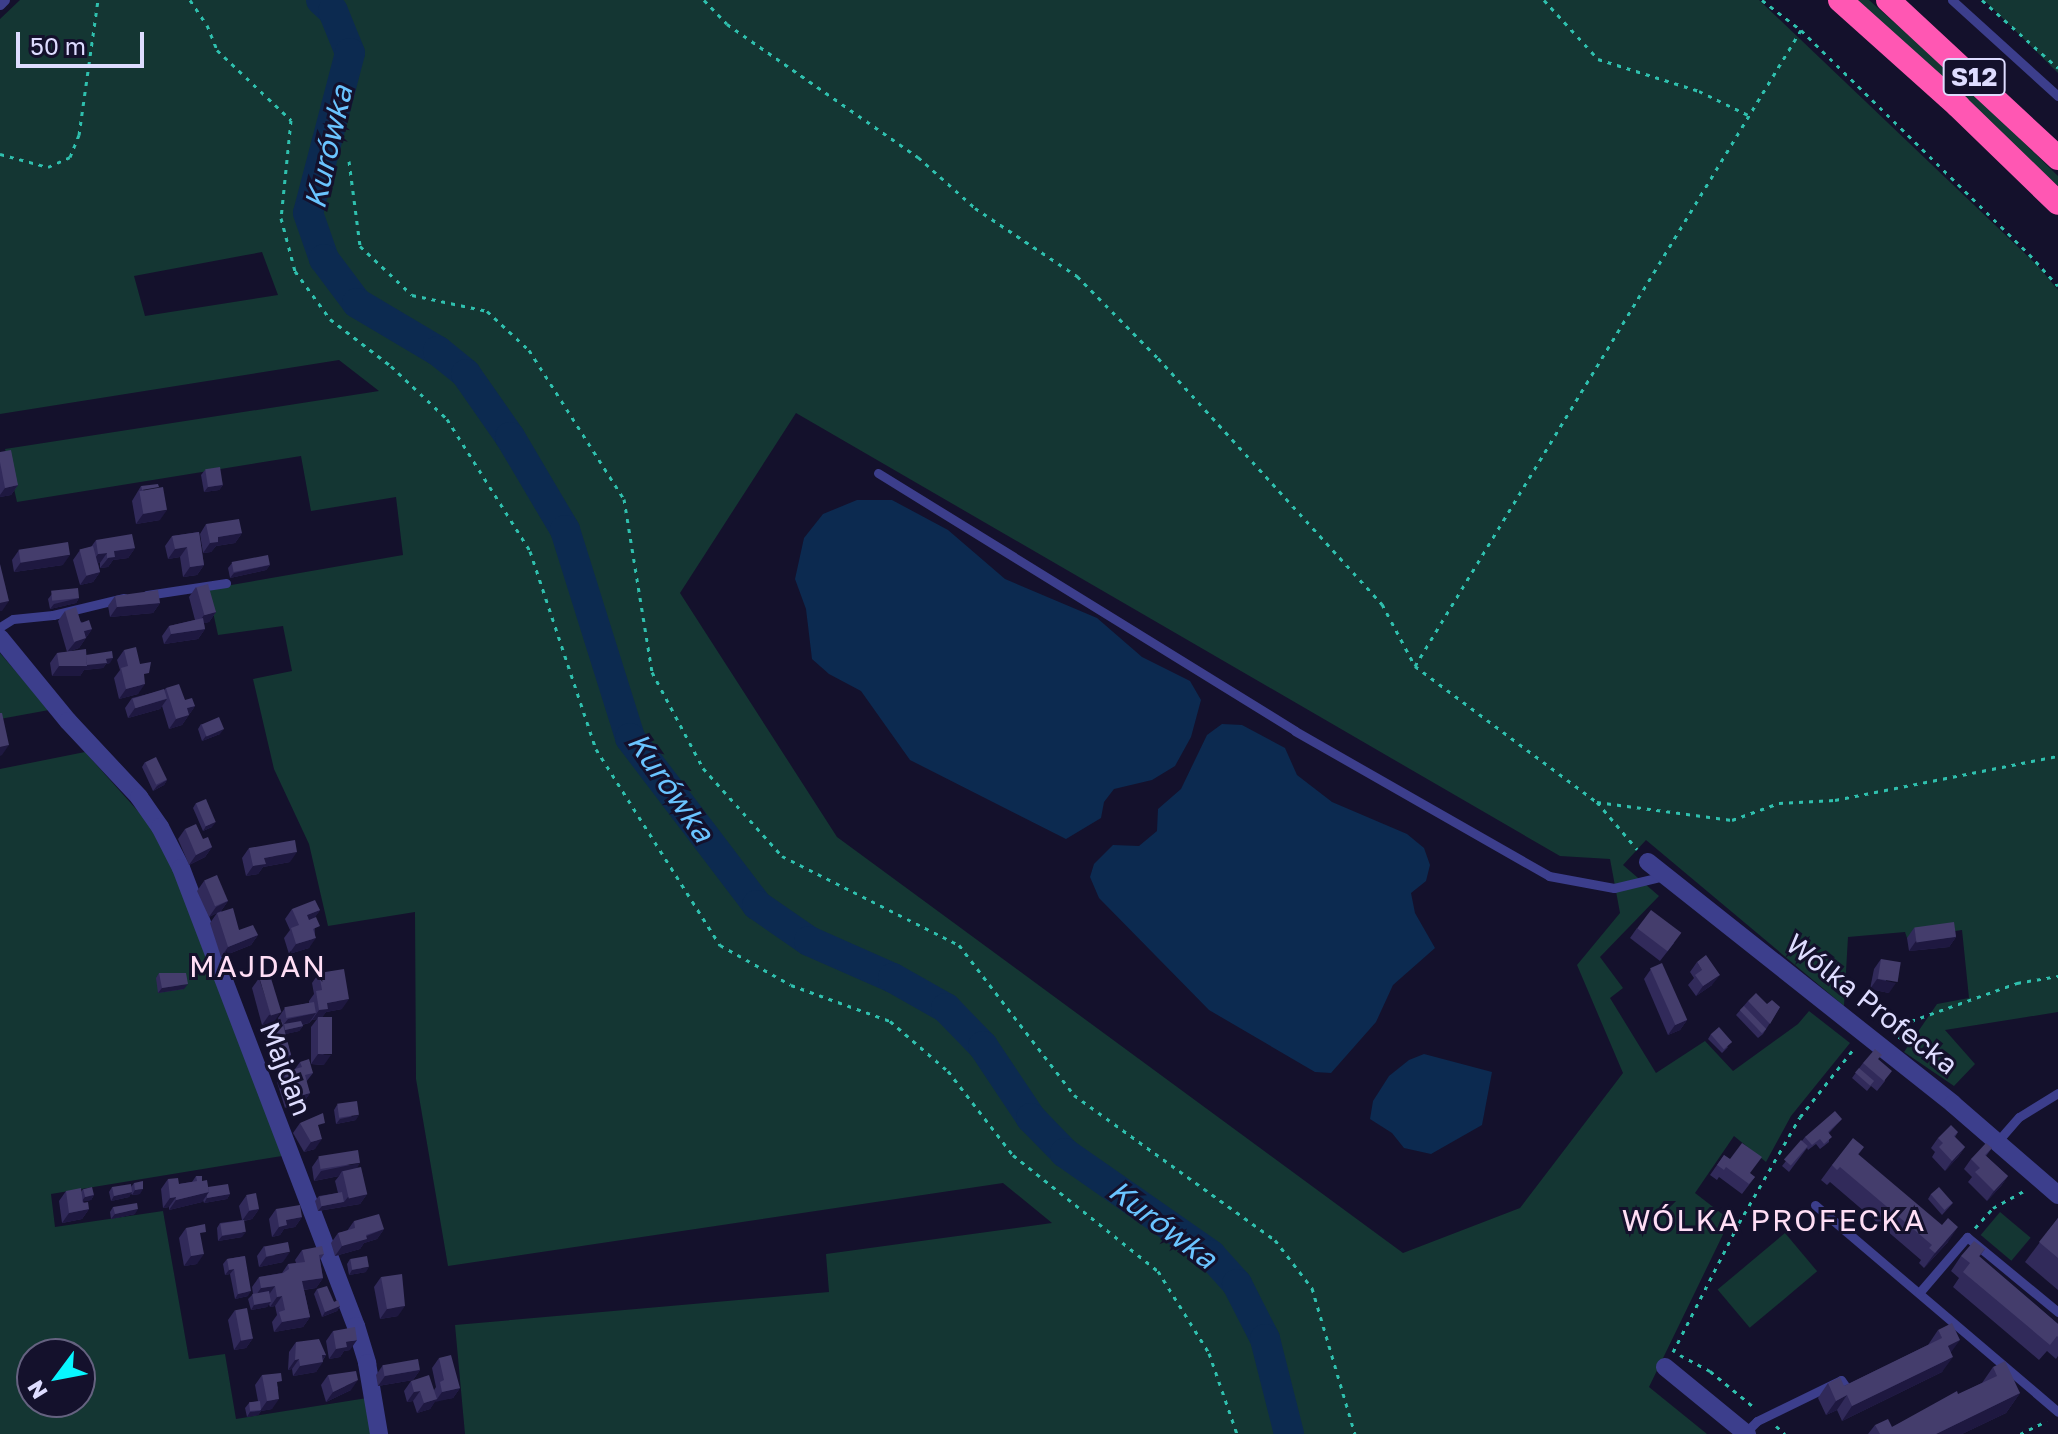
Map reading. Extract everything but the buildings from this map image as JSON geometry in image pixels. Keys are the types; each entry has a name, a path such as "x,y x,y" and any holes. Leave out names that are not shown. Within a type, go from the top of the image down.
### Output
{"highway":[{"name":"S12","path":"1840,0 1958,106 2058,203"},
{"name":"S12","path":"1888,0 2058,158"}],"street":[{"name":"Majdan","path":"0,638 68,721 139,797 160,827 181,868 356,1326 367,1363 379,1434"},
{"name":"Wólka Profecka","path":"1648,862 1889,1054 2058,1195"},
{"path":"1669,1360 1746,1433"}],"lane":[{"path":"0,5 5,0"},
{"path":"1952,0 2058,96"},
{"path":"878,473 1295,731 1549,876 1614,888 1665,875"},
{"path":"0,627 13,619 226,583"},
{"path":"1997,1142 2019,1117 2058,1093"},
{"path":"1815,1205 2058,1414"},
{"path":"1919,1293 1967,1237 2058,1312"},
{"path":"1746,1433 1765,1417 1841,1380 1846,1387"}],"path":[{"path":"0,154 48,167 70,157 79,135 98,0"},
{"path":"190,0 207,25 217,50 291,120 281,218 295,271 330,319 391,366 447,419 530,551 596,749 720,945 791,985 890,1021 948,1071 1013,1155 1158,1271 1209,1353 1237,1434"},
{"path":"704,0 727,24 918,157 975,208 1077,276 1158,358 1382,604 1415,666 1597,802 1648,862"},
{"path":"1544,0 1598,59 1699,91 1748,115"},
{"path":"1762,0 1801,30 2058,286"},
{"path":"1982,0 2058,68"},
{"path":"1415,666 1801,30"},
{"path":"349,161 360,246 412,295 487,311 529,350 624,499 652,672 703,768 782,856 959,945 1074,1095 1275,1240 1312,1288 1355,1434"},
{"path":"1597,802 1732,820 1779,803 1835,800 2058,756"},
{"path":"1889,1054 1911,1021 2017,983 2058,976"},
{"path":"1785,1434 1710,1371 1669,1360 1739,1223 1800,1117 1860,1041"},
{"path":"1967,1237 1993,1208 2029,1188"},
{"path":"2020,1434 2058,1414"}],"green space":[{"path":"20,0 1759,0 2038,266 2058,290 2058,1012 1945,1030 1975,1064 1954,1086 1904,1052 1937,1004 1969,998 1962,930 1907,938 1905,932 1848,937 1844,1006 1646,840 1623,865 1659,896 1600,957 1623,988 1610,998 1656,1073 1705,1041 1733,1071 1798,1024 1809,1011 1850,1043 1791,1116 1766,1162 1734,1136 1695,1193 1730,1220 1649,1387 1707,1434 465,1434 455,1325 829,1292 826,1254 1052,1223 1003,1183 448,1266 416,1079 415,912 328,926 309,844 274,769 253,679 292,671 283,626 218,635 208,589 403,555 396,497 311,511 301,456 17,502 5,449 379,391 339,360 0,414 0,19","holes":["262,252 278,295 145,316 134,276","796,413 1560,856 1610,859 1620,913 1577,965 1623,1073 1520,1208 1403,1253 837,837 680,593"]},
{"path":"1857,0 1869,0 1966,86 2058,176 2058,186"},
{"path":"1984,0 2058,0 2058,73"},
{"path":"0,653 49,710 0,719"},
{"path":"85,752 154,829 173,867 282,1156 51,1194 55,1227 163,1211 189,1359 225,1354 236,1419 367,1398 373,1434 0,1434 0,769"},
{"path":"2000,1212 2031,1238 2011,1261 1981,1235"},
{"path":"1785,1233 1817,1271 1750,1328 1718,1290"}],"water":[{"path":"857,500 892,500 948,530 1005,579 1097,618 1142,657 1190,681 1201,700 1191,737 1175,766 1152,780 1114,789 1104,802 1101,818 1066,839 910,760 861,691 829,674 812,659 806,609 795,579 804,538 823,514"},
{"path":"1222,724 1242,725 1285,748 1297,775 1332,802 1407,834 1424,848 1430,865 1426,881 1411,893 1415,913 1435,948 1393,985 1376,1022 1331,1073 1315,1072 1209,1010 1099,898 1090,877 1094,864 1113,845 1139,846 1157,831 1158,809 1181,789 1207,735"},
{"path":"1424,1054 1492,1072 1482,1125 1431,1154 1404,1148 1392,1133 1370,1119 1373,1101 1389,1076 1409,1060"}],"waterway":[{"name":"Kurówka","path":"321,0 333,11 350,53 308,213 324,259 357,303 438,351 466,374 510,437 565,530 630,738 757,905 809,941 893,978 946,1008 983,1046 1031,1118 1065,1153 1211,1255 1237,1284 1265,1339 1289,1434"}],"district":[{"name":"MAJDAN","path":"258,966"},
{"name":"WÓLKA PROFECKA","path":"1774,1220"}]}
